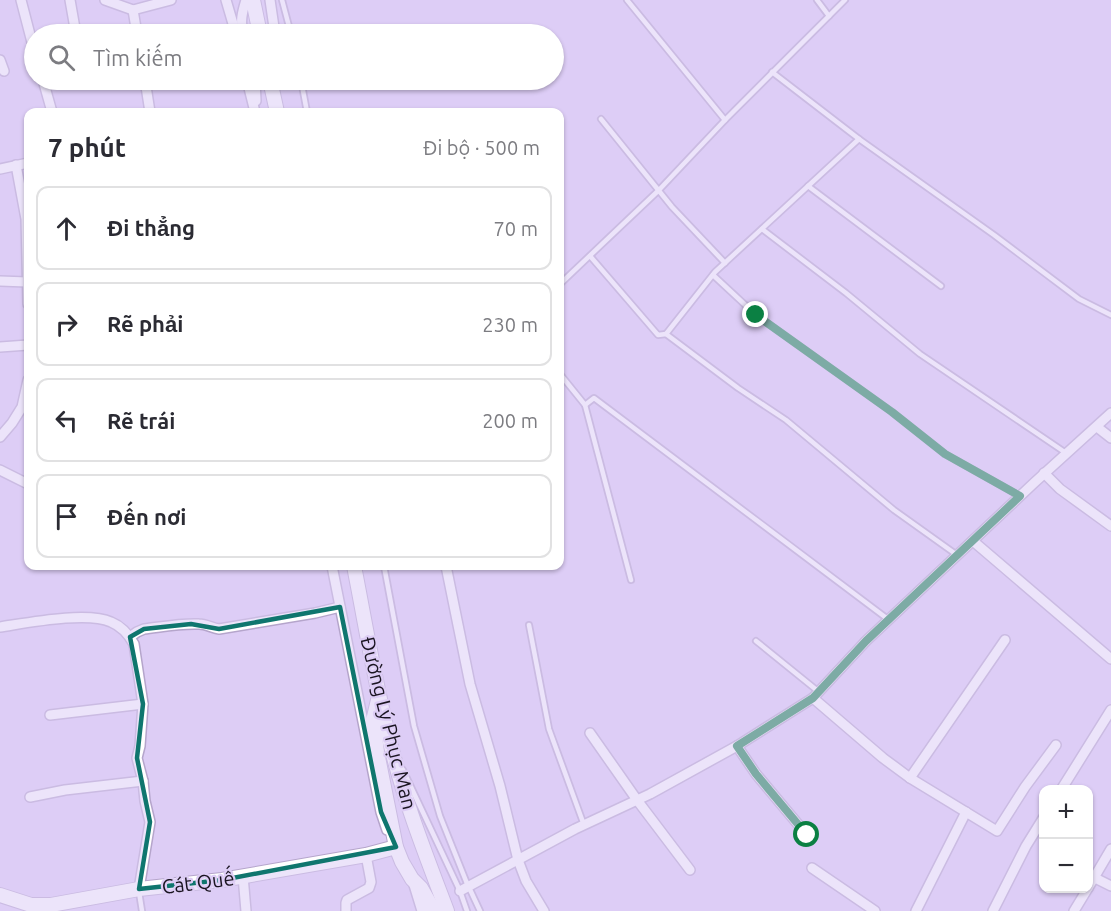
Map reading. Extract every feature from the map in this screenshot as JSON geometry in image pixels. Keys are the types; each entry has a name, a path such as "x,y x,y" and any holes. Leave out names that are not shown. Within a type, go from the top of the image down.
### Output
{"main road":[{"path":"253,0 258,24"},
{"path":"273,90 276,108"},
{"name":"Đường Lý Phục Man","path":"355,570 391,749 410,814 447,911"},
{"path":"379,695 373,721 396,847 412,879 422,888 434,911"},
{"name":"Cát Quế","path":"0,895 44,908 51,904 139,889 243,876 366,855 396,847"}],"street":[{"path":"21,0 27,24"},
{"path":"70,0 74,24"},
{"path":"105,0 133,10 171,0"},
{"path":"226,0 233,24"},
{"path":"241,24 246,0"},
{"path":"270,0 274,24"},
{"path":"133,10 135,24"},
{"path":"0,60 4,71"},
{"path":"46,90 51,108"},
{"path":"146,90 149,108"},
{"path":"250,90 254,108"},
{"path":"255,90 255,108"},
{"path":"274,95 276,90"},
{"path":"0,169 24,164"},
{"path":"16,165 24,208"},
{"path":"0,281 24,282"},
{"path":"0,347 24,345"},
{"path":"0,437 22,407 24,398"},
{"path":"464,889 737,746 816,695 866,641 1111,413"},
{"path":"1097,427 1111,438"},
{"path":"0,470 24,482"},
{"path":"1044,473 1060,489 1111,526"},
{"path":"973,541 1111,659"},
{"path":"333,570 381,812 396,847"},
{"path":"447,570 470,684 500,786 518,860 526,881 544,911"},
{"path":"130,637 144,629 191,624 219,629 340,607"},
{"path":"0,627 76,618 102,618 114,622 134,644 143,704 137,758 150,822 139,889"},
{"path":"910,778 1005,640"},
{"path":"816,695 883,758 910,778 997,831 1025,787 1056,745"},
{"path":"50,715 143,704"},
{"path":"1064,785 1111,710"},
{"path":"590,733 690,870"},
{"path":"737,746 756,774 807,835"},
{"path":"30,797 143,780"},
{"path":"916,911 966,812"},
{"path":"993,911 1039,825"},
{"path":"1111,849 1093,874 1111,886"},
{"path":"346,911 347,900 369,888 371,882 366,855"},
{"path":"812,868 875,911"},
{"path":"243,876 246,911"},
{"path":"412,879 422,911"},
{"path":"1074,911 1085,893"}],"lane":[{"path":"282,0 288,24"},
{"path":"627,0 725,120"},
{"path":"817,0 829,16"},
{"path":"564,280 659,190 725,120 845,0"},
{"path":"772,72 859,139 1080,299 1111,315"},
{"path":"303,90 306,108"},
{"path":"601,119 672,207 725,263"},
{"path":"666,334 713,275 859,139"},
{"path":"808,186 941,286"},
{"path":"762,229 846,293 920,354 1066,453"},
{"path":"590,256 658,335 666,334 738,388 786,420 894,510 957,555"},
{"path":"713,275 756,315 892,412 945,454 1020,496"},
{"path":"564,379 585,405 631,580"},
{"path":"585,405 594,398 889,620"},
{"path":"385,570 414,726 464,889 467,911"},
{"path":"529,625 549,729 584,825"},
{"path":"756,640 816,695"},
{"path":"391,749 408,777 464,889 480,911"},
{"path":"139,889 142,911"}],"highlighted area":[{"path":"340,607 381,812 396,847 222,880 139,889 150,822 137,758 143,704 130,637 144,629 191,624 219,629"}],"route":[{"path":"756,315 892,412 945,454 1020,496 866,641 813,698 737,746 756,774 807,835"}]}
